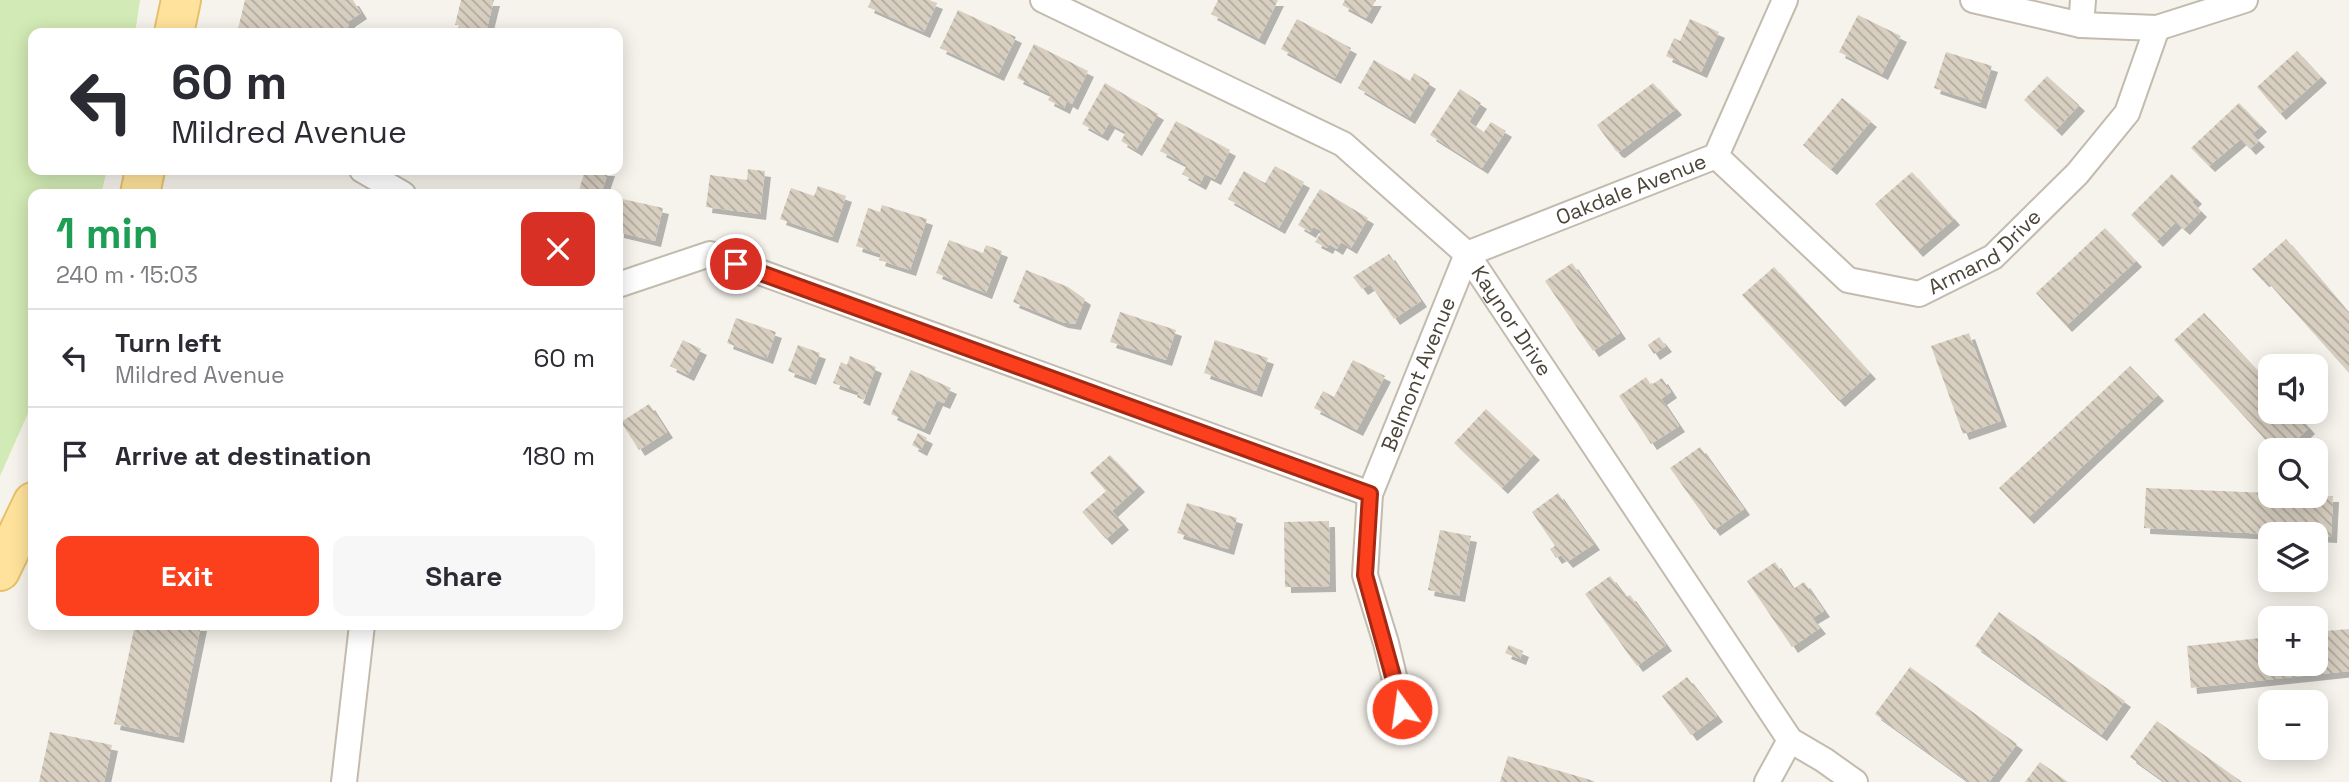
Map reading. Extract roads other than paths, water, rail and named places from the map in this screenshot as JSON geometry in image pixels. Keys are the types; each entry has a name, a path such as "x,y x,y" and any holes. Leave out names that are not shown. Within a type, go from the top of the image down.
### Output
{"main road":[{"path":"175,28 181,0"},
{"path":"0,571 28,512"}],"street":[{"name":"Kaynor Drive","path":"1043,0 1343,144 1467,254 1790,740 1855,782"},
{"name":"Oakdale Avenue","path":"1467,254 1716,156 1785,0"},
{"path":"1973,0 2081,25 2157,28 2245,0"},
{"path":"2081,25 2083,0"},
{"name":"Armand Drive","path":"1716,156 1848,280 1919,294 1993,257 2077,174 2127,113 2157,28"},
{"path":"371,175 394,189"},
{"path":"623,283 710,254 1370,494"},
{"name":"Belmont Avenue","path":"1407,730 1386,643 1365,575 1370,494 1467,254"},
{"path":"344,782 361,630"},
{"path":"1767,782 1790,740"}]}
